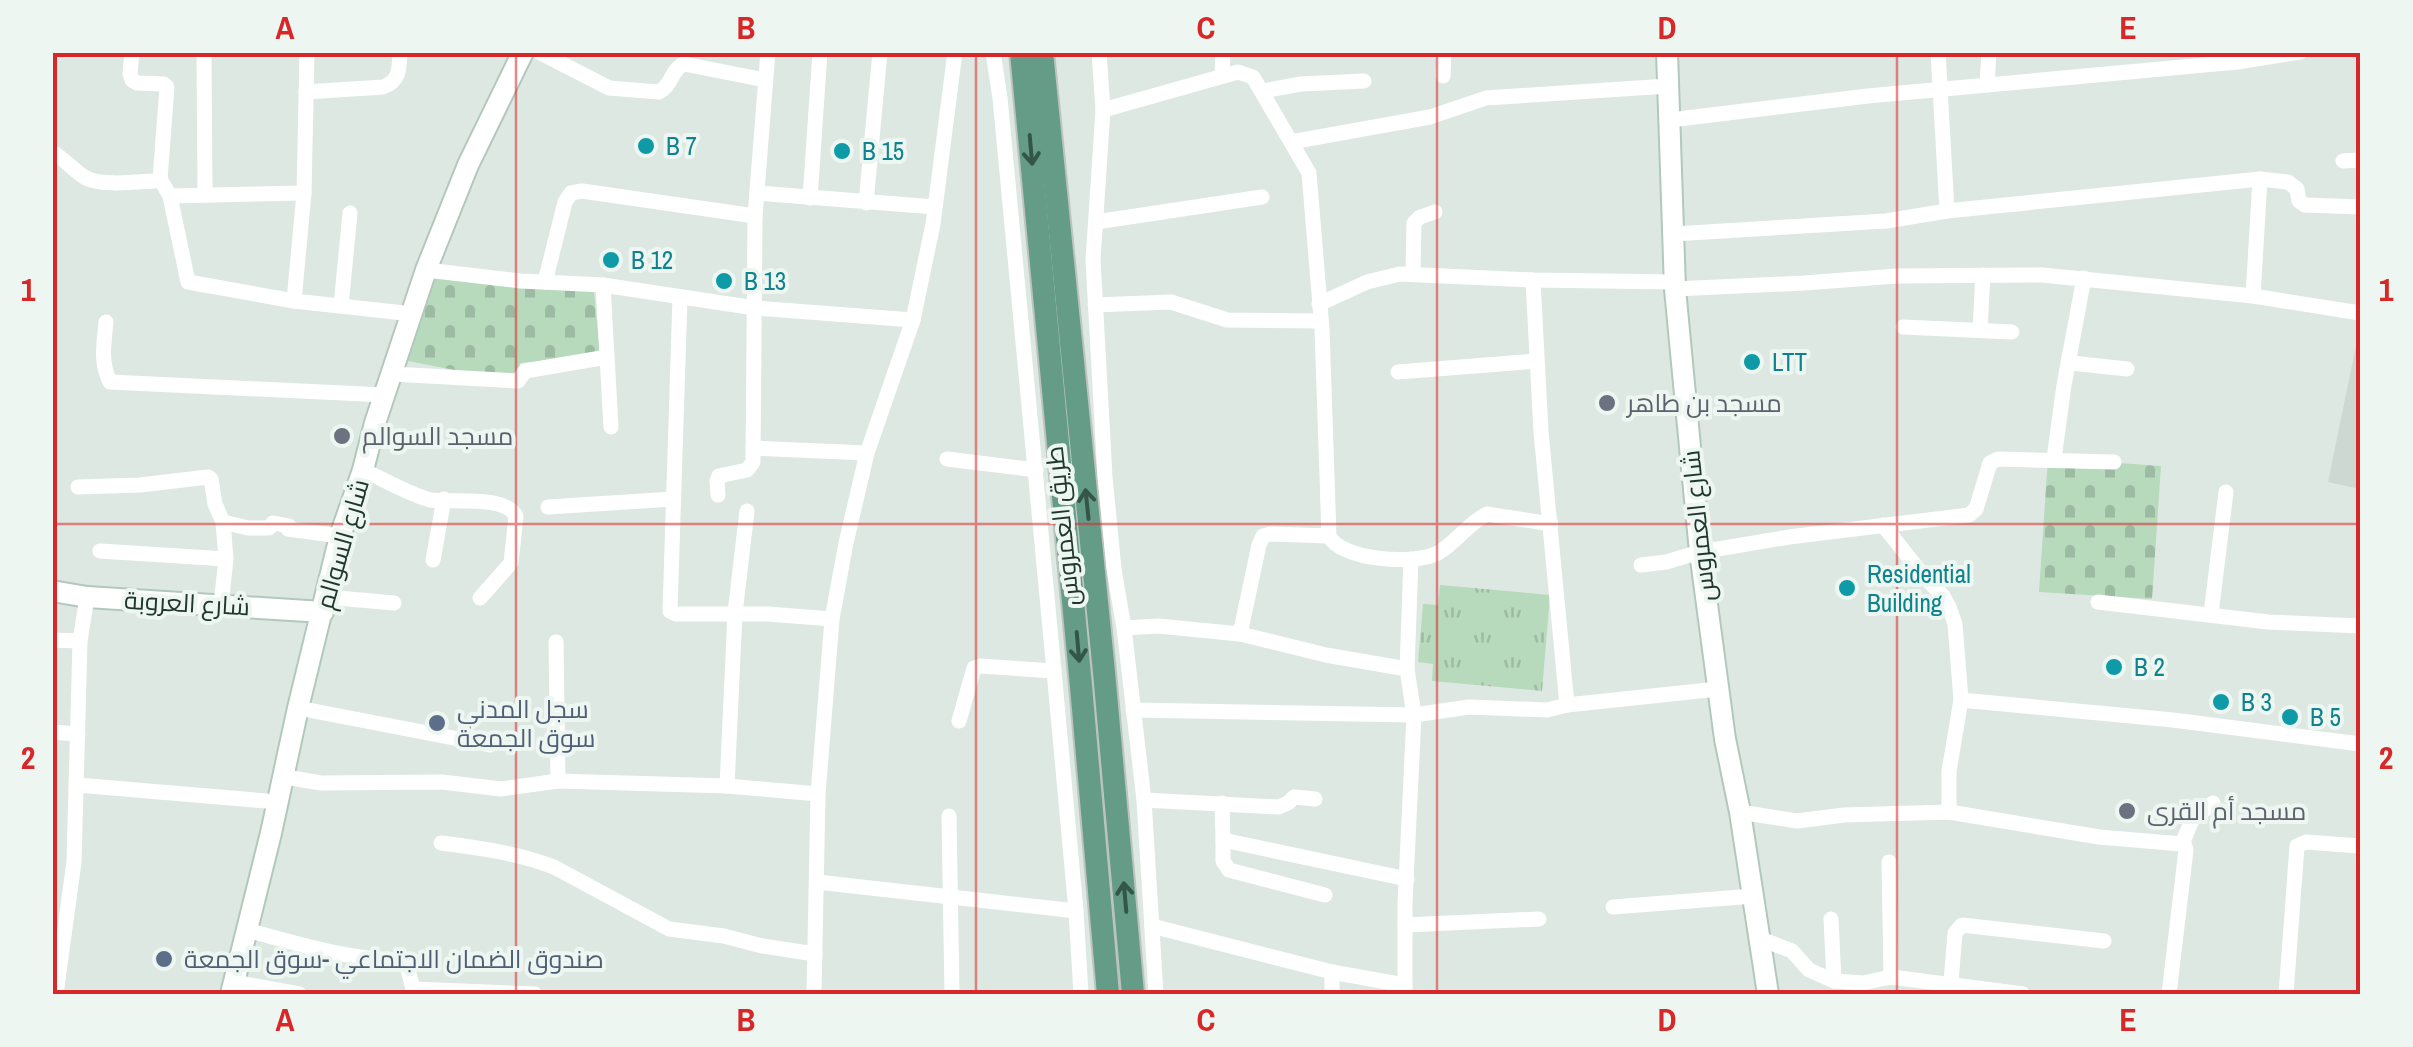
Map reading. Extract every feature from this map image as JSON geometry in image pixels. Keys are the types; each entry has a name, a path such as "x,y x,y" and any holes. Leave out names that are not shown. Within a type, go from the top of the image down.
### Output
{"main road":[{"name":"طريق العمروس","path":"1022,52 1108,994"},
{"name":"طريق العمروس","path":"1044,57 1134,994"}],"street":[{"path":"132,52 130,74 134,82 167,87 160,178 170,196 188,282 294,301 412,314"},
{"path":"204,52 205,195"},
{"path":"294,301 304,193 307,52"},
{"path":"306,92 393,84 400,52"},
{"name":"شارع السوالم","path":"232,988 340,536 375,423 426,270 468,165 523,52"},
{"path":"538,52 593,81 620,90 659,92 684,64 765,80"},
{"path":"718,496 720,476 750,468 753,462 755,216 768,52"},
{"path":"810,198 820,52"},
{"path":"866,203 880,52"},
{"path":"814,994 818,794 832,619 867,452 912,320 934,207 955,52"},
{"path":"993,52 1036,470 1080,994"},
{"path":"1099,52 1103,110 1093,260 1095,306 1108,514 1144,800 1156,994"},
{"path":"1222,76 1224,52"},
{"path":"1443,76 1444,52"},
{"name":"شارع العمروس","path":"1668,52 1675,285 1700,552 1718,690 1762,939 1768,994"},
{"path":"1938,52 1947,211"},
{"path":"1987,85 1989,52"},
{"path":"1670,120 2300,52"},
{"path":"1103,110 1222,76 1246,73 1263,91 1305,165 1311,185 1329,536 1333,543 1362,556 1411,559 1430,557 1444,550 1486,514 1550,524"},
{"path":"1263,91 1301,84 1364,81"},
{"path":"1291,142 1430,118 1486,98 1668,86"},
{"path":"52,152 86,178 97,181 160,178"},
{"path":"2343,161 2360,160"},
{"path":"2252,296 2260,179"},
{"path":"1673,234 1886,222 1947,211 2260,179 2288,182 2297,189 2299,202 2305,204 2360,206"},
{"path":"545,282 564,202 571,193 582,191 755,216"},
{"path":"170,196 304,193"},
{"path":"757,193 934,207"},
{"path":"1096,222 1262,197"},
{"path":"341,306 350,212"},
{"path":"1414,274 1414,223 1435,212"},
{"path":"426,270 602,284 755,308 912,320"},
{"path":"1319,304 1367,282 1414,274 1675,285 1983,275 2084,278 2252,296 2360,313"},
{"path":"1980,330 1983,275"},
{"path":"2054,460 2084,278"},
{"path":"1533,280 1536,361 1567,705"},
{"path":"602,284 610,427"},
{"path":"680,297 670,611 832,619"},
{"path":"1095,306 1170,302 1227,320 1321,322"},
{"path":"106,322 103,362 110,382 385,395"},
{"path":"1903,327 2012,332"},
{"path":"392,374 518,382 525,371 607,357"},
{"path":"2068,358 2071,362 2127,369"},
{"path":"1398,372 1536,361"},
{"path":"753,448 867,452"},
{"path":"947,460 1036,470"},
{"path":"1641,564 1681,559 1700,552 1969,515 1976,509 1988,467 1994,460 2114,462"},
{"path":"363,470 430,500 510,507 514,511 513,560 480,598"},
{"path":"78,487 211,478 223,522 226,558 221,604"},
{"path":"2211,614 2226,492"},
{"path":"433,560 444,499"},
{"path":"548,506 673,500"},
{"path":"727,786 736,613 747,511"},
{"path":"223,522 269,528 273,522 289,526 288,529 340,536"},
{"path":"1884,525 1950,607 1955,624 1961,700 1949,771 1949,812"},
{"path":"1240,634 1263,536 1329,536"},
{"path":"100,552 226,558"},
{"path":"1152,926 1405,990 1414,715 1408,669 1411,559"},
{"name":"شارع العروبة","path":"52,591 87,597 221,604 324,604"},
{"path":"56,994 74,862 80,641 87,597"},
{"path":"2098,602 2268,622 2360,626"},
{"path":"324,604 394,603"},
{"path":"1124,628 1158,626 1240,634 1326,656 1408,669"},
{"path":"52,640 80,641"},
{"path":"556,642 558,781"},
{"path":"959,721 974,668 1054,671"},
{"path":"1133,710 1414,715 1470,707 1547,710 1718,690"},
{"path":"1961,700 2174,720 2360,744"},
{"path":"298,708 490,746"},
{"path":"52,732 78,734"},
{"path":"284,777 321,783 442,782 501,789 558,781 727,786 818,794"},
{"path":"77,785 278,802"},
{"path":"1144,800 1279,807 1294,797 1315,799"},
{"path":"1222,803 1225,867 1325,895"},
{"path":"2182,844 2192,820 2213,803"},
{"path":"1740,812 1797,821 1844,815 1949,812 2100,837 2184,843 2169,994"},
{"path":"949,816 952,994"},
{"path":"1223,840 1407,879"},
{"path":"2286,994 2297,846 2306,842 2360,846"},
{"path":"440,843 506,852 554,867 669,929 815,954"},
{"path":"1889,862 1891,978"},
{"path":"817,882 1076,911"},
{"path":"1612,908 1754,896"},
{"path":"1405,925 1539,919"},
{"path":"1831,919 1834,981"},
{"path":"1950,989 1955,934 1962,925 2104,941"},
{"path":"246,930 362,959 402,960 408,966 413,992 535,994"},
{"path":"1762,939 1792,950 1810,970 1834,981 1891,978 1950,989 2024,994"},
{"path":"1332,972 1332,994"},
{"path":"232,988 299,994"}],"shaded area":[{"path":"2360,326 2360,489 2328,482"}],"green space":[{"path":"435,277 594,291 600,355 520,363 517,377 485,376 403,360"},
{"path":"2048,458 2161,466 2152,599 2039,592"},
{"path":"1440,585 1550,595 1542,691 1432,681 1433,664 1418,662 1423,604 1438,605"}],"place":[{"name":"B 7","path":"646,146"},
{"name":"B 15","path":"842,151"},
{"name":"B 12","path":"611,260"},
{"name":"B 13","path":"724,281"},
{"name":"LTT","path":"1752,362"},
{"name":"مسجد بن طاهر","path":"1607,403"},
{"name":"مسجد السوالم","path":"342,436"},
{"name":"Residential Building","path":"1847,588"},
{"name":"B 2","path":"2114,667"},
{"name":"B 3","path":"2221,702"},
{"name":"B 5","path":"2290,717"},
{"name":"سجل المدني سوق الجمعة","path":"437,723"},
{"name":"مسجد أم القرى","path":"2127,811"},
{"name":"صندوق الضمان الاجتماعي -سوق الجمعة","path":"164,959"}]}
